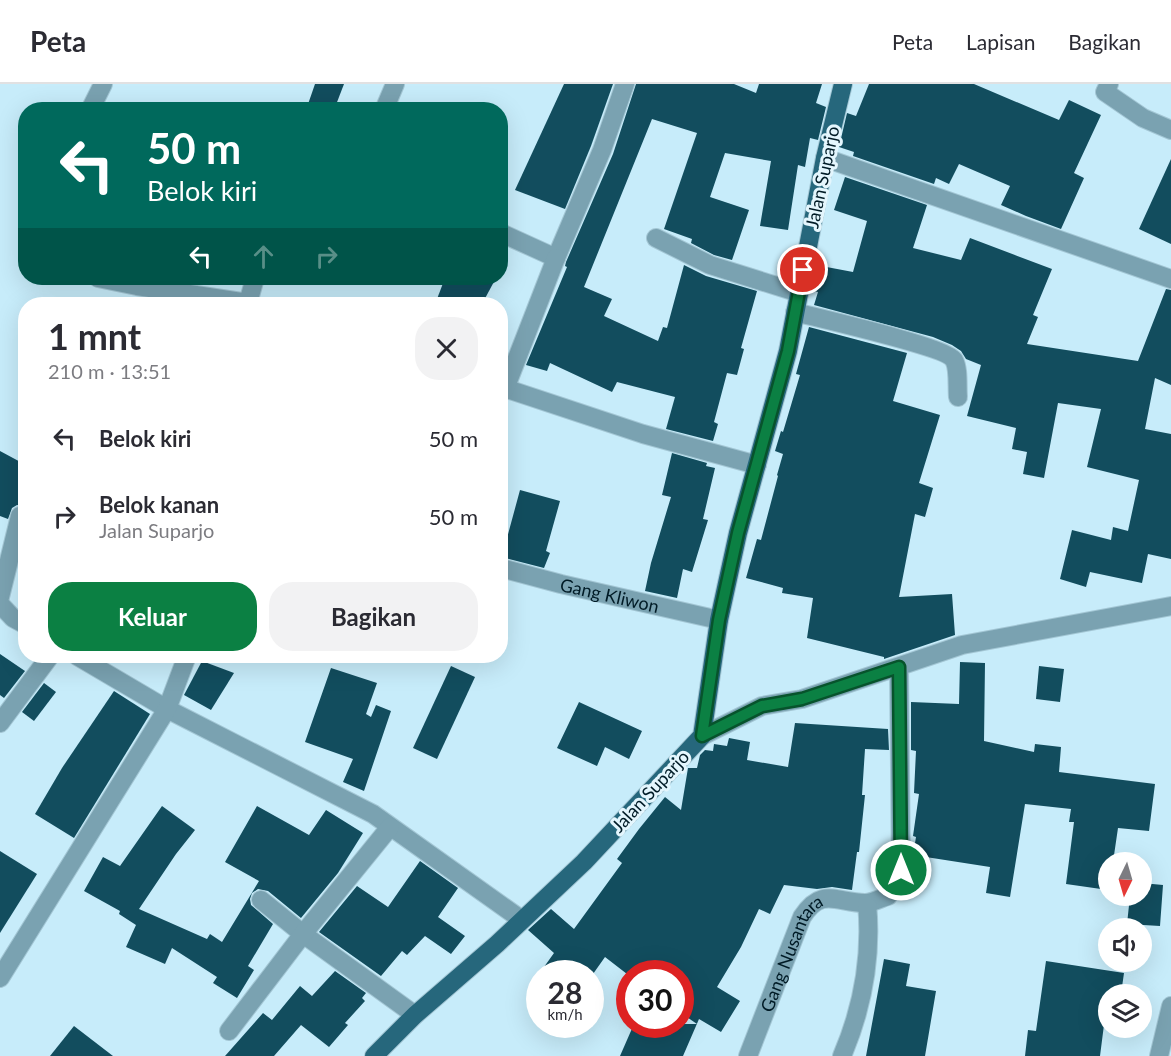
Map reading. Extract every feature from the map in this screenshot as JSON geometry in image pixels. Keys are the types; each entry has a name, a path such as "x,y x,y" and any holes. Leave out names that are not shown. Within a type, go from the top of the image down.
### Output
{"main road":[{"name":"Jalan Suparjo","path":"374,1056 415,1015 584,862 702,736 719,620 738,533 788,351 825,158 843,84"}],"street":[{"path":"94,102 103,84"},
{"path":"387,102 395,84"},
{"path":"508,376 602,150 625,84"},
{"path":"1103,87 1143,118 1171,130"},
{"path":"825,158 1171,279"},
{"path":"508,235 556,258"},
{"path":"656,238 710,265 799,293"},
{"path":"132,285 206,297"},
{"path":"795,312 908,341 950,356 955,363 958,397"},
{"path":"508,390 643,434 757,465"},
{"path":"0,597 18,524"},
{"name":"Gang Kliwon","path":"508,570 719,620"},
{"path":"0,604 18,621"},
{"path":"702,736 762,706 802,699 962,645 1171,606"},
{"path":"0,723 45,663"},
{"path":"89,663 167,709 373,814 522,920"},
{"path":"3,965 167,709 184,663"},
{"path":"842,1056 854,1027 865,983 870,929 867,903 888,896 901,870 899,667"},
{"path":"229,1031 303,934 390,827"},
{"name":"Gang Nusantara","path":"748,1056 802,917 811,904 828,898 867,903"},
{"path":"261,900 303,934 415,1015"},
{"path":"1158,1056 1171,1006"}],"building":[{"path":"315,84 344,84 337,102 309,102"},
{"path":"564,84 613,84 565,209 515,190"},
{"path":"636,84 734,84 756,93 759,84 822,84 816,103 826,107 818,140 810,138 805,167 798,165 788,230 760,226 771,161 725,153 710,197 749,210 732,260 714,255 691,243 692,239 664,229 697,133 652,119 584,287 612,299 604,316 658,341 663,327 667,328 684,265 706,276 757,291 741,348 744,349 737,375 727,373 714,422 718,424 713,441 666,429 675,397 617,382 612,392 550,363 547,371 526,365 567,267 566,262 613,154"},
{"path":"869,84 974,84 1059,120 1069,100 1101,115 1074,173 1084,178 1061,229 1001,205 1010,186 959,164 949,184 936,178 934,184 853,156 854,152 839,147 847,113 856,116"},
{"path":"1171,159 1171,244 1139,229"},
{"path":"845,177 927,205 913,248 961,260 970,238 1052,269 1033,315 1038,317 1027,344 1138,361 1166,289 1171,290 1171,385 1155,378 1145,429 1171,434 1171,559 1148,554 1142,583 1090,572 1086,587 1060,579 1072,530 1111,540 1113,527 1128,531 1139,480 1087,467 1101,409 1058,403 1044,478 1023,474 1027,452 1012,449 1016,428 967,416 981,365 966,359 961,351 952,345 933,337 814,305 818,292 811,290 816,265 853,272 867,221 834,210"},
{"path":"442,285 492,285 486,297 438,297"},
{"path":"809,327 907,353 893,401 940,415 919,483 933,488 925,517 915,514 899,597 952,594 955,635 884,659 884,657 807,638 813,598 782,593 783,588 746,578 757,539 761,540 778,476 783,454 775,451 800,375 796,374"},
{"path":"0,451 18,461 18,505 12,508 8,519 0,516"},
{"path":"672,453 707,463 706,466 715,468 703,519 708,520 692,572 683,569 677,598 645,591 671,497 662,495"},
{"path":"520,490 560,501 546,551 550,553 544,568 508,559 508,534"},
{"path":"0,654 25,671 4,698 0,695"},
{"path":"960,662 985,663 984,741 1034,752 1035,744 1061,747 1059,772 1155,784 1149,831 1118,828 1114,852 1098,852 1098,889 1066,884 1074,822 1069,822 1071,809 1025,804 1010,897 986,893 990,867 913,855 916,837 913,836 919,794 914,793 916,751 911,750 911,702 959,704"},
{"path":"201,663 207,663 234,673 211,710 184,695"},
{"path":"451,666 475,677 437,759 413,748"},
{"path":"1039,666 1064,669 1060,702 1036,699"},
{"path":"331,668 377,683 366,714 371,717 376,705 391,711 364,791 343,782 353,759 305,742"},
{"path":"44,683 56,692 34,721 22,712"},
{"path":"114,691 150,714 74,838 35,814 62,768"},
{"path":"579,702 642,731 629,759 605,747 597,766 557,748"},
{"path":"795,723 888,729 889,750 865,749 862,795 865,795 852,890 784,885 770,914 759,909 741,947 717,987 740,1001 721,1032 699,1019 697,1024 694,1022 694,960 616,960 616,966 605,957 603,960 549,960 554,953 528,930 551,909 574,929 622,863 617,859 665,797 681,810 688,768 697,768 700,755 705,750 713,751 714,744 727,746 729,738 750,742 747,760 788,767"},
{"path":"162,806 195,830 139,909 207,939 210,934 222,942 259,881 225,862 257,806 309,835 326,810 363,833 338,873 301,918 268,891 258,889 252,893 251,905 273,924 248,966 254,970 237,998 213,983 217,977 172,948 165,964 126,947 136,925 119,914 120,911 84,891 103,857 120,866"},
{"path":"0,851 37,874 0,933"},
{"path":"420,861 458,888 438,917 465,936 451,954 425,936 407,955 402,951 381,976 319,932 357,886 388,907"},
{"path":"1152,884 1163,885 1160,926 1152,926 1152,918 1128,918 1129,906 1152,906"},
{"path":"884,959 910,964 906,986 936,991 925,1056 866,1056"},
{"path":"1046,961 1098,969 1098,972 1124,973 1122,984 1098,984 1098,1038 1102,1038 1100,1056 1025,1056 1028,1030 1036,1031"},
{"path":"335,971 366,993 362,998 365,1001 345,1023 348,1025 329,1047 301,1025 274,1056 225,1056 263,1013 272,1020 300,986 312,996"},
{"path":"74,1026 113,1056 50,1056"},
{"path":"628,1038 691,1038 683,1056 620,1056"}],"route":[{"path":"803,270 788,351 738,533 719,620 702,736 762,706 802,699 899,667 901,870"}]}
